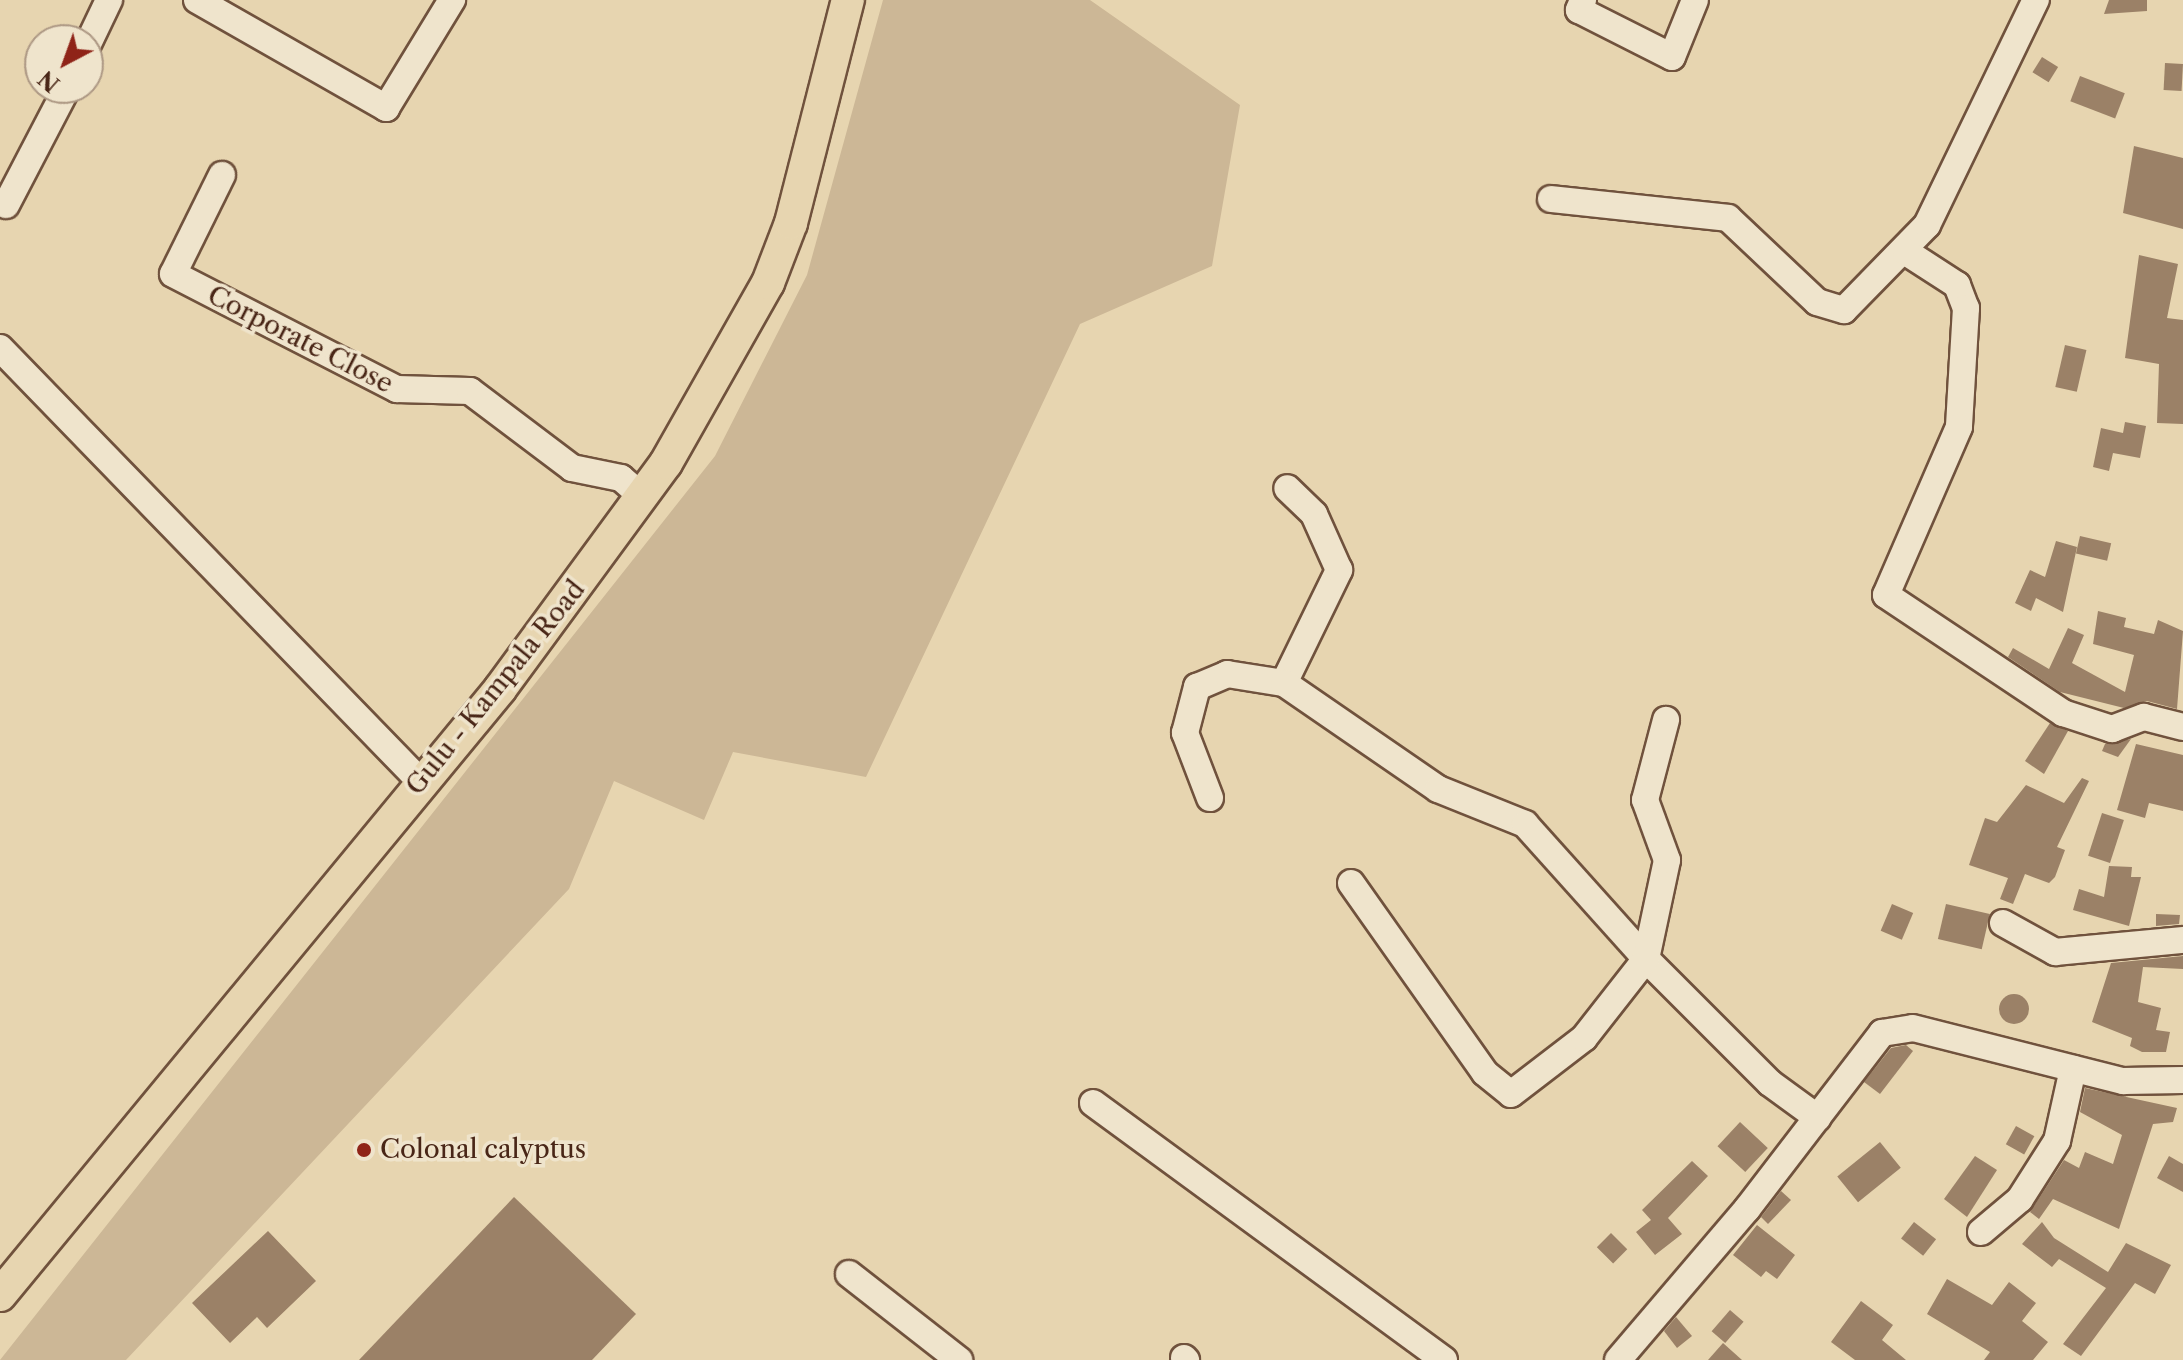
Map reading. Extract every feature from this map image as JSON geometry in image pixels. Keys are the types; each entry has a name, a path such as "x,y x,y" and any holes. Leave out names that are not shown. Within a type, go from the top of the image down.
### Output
{"main road":[{"name":"Gulu - Kampala Road","path":"0,1295 421,782 638,505 768,283 799,196 848,0"}],"street":[{"path":"98,24 109,0"},
{"path":"197,0 386,108 452,0"},
{"path":"1583,0 1579,10 1672,57 1695,0"},
{"path":"1551,199 1728,218 1817,302 1836,311 1868,293 1906,252 1965,156 2036,0"},
{"path":"6,205 59,104"},
{"name":"Corporate Close","path":"222,175 173,274 397,389 470,391 572,468 621,478 638,493 638,505"},
{"path":"1906,252 1957,285 1966,308 1959,427 1886,595 2063,713 2112,729 2144,717 2183,727"},
{"path":"0,348 421,782"},
{"path":"1284,683 1339,570 1314,514 1287,488"},
{"path":"1210,798 1185,733 1197,687 1227,674 1284,683 1438,789 1519,819 1646,959 1770,1083 1818,1118"},
{"path":"1351,883 1505,1094 1584,1038 1646,959 1667,860 1649,820 1646,785 1666,720"},
{"path":"2003,923 2055,952 2183,940"},
{"path":"1618,1360 1818,1118 1869,1045 1893,1028 2123,1081 2183,1080"},
{"path":"1981,1232 2020,1199 2057,1141 2073,1069"},
{"path":"1093,1103 1444,1360"},
{"path":"849,1274 959,1360"}],"shaded area":[{"path":"883,0 1090,0 1240,105 1212,266 1080,324 866,777 733,752 704,820 614,781 569,889 126,1360 0,1360 715,456 807,275"}],"building":[{"path":"2109,0 2147,0 2147,11 2104,14"},
{"path":"2042,57 2058,67 2049,82 2032,72"},
{"path":"2165,63 2183,64 2182,91 2164,90"},
{"path":"2080,76 2125,93 2115,118 2070,101"},
{"path":"2134,146 2183,158 2183,229 2123,213"},
{"path":"2139,255 2178,264 2167,318 2183,320 2183,424 2157,423 2159,364 2125,358"},
{"path":"2065,345 2086,350 2077,392 2055,387"},
{"path":"2125,422 2146,426 2140,458 2113,453 2109,471 2093,467 2101,428 2123,433"},
{"path":"2080,536 2111,543 2107,561 2076,554"},
{"path":"2056,541 2077,547 2063,612 2036,598 2031,611 2015,603 2030,570 2045,577"},
{"path":"2098,611 2126,618 2124,627 2154,634 2158,620 2183,631 2177,709 2147,701 2124,708 2060,692 2008,657 2013,648 2049,669 2068,628 2084,635 2072,663 2125,692 2134,655 2093,644"},
{"path":"2050,723 2068,731 2044,774 2025,761"},
{"path":"2131,739 2118,757 2102,751 2105,744"},
{"path":"2136,744 2183,755 2183,811 2149,803 2145,818 2117,810"},
{"path":"2082,778 2089,781 2057,847 2065,850 2055,877 2049,883 2025,874 2013,904 2000,899 2008,878 1969,865 1985,818 1997,822 2026,785 2064,803"},
{"path":"2102,813 2124,820 2110,863 2088,856"},
{"path":"2109,866 2132,867 2131,877 2141,877 2129,926 2073,910 2079,889 2104,897"},
{"path":"1892,904 1913,913 1902,940 1881,931"},
{"path":"1946,904 1990,914 1982,949 1938,939"},
{"path":"2156,914 2180,915 2179,924 2156,926"},
{"path":"2183,956 2183,969 2143,967 2138,1002 2161,1008 2156,1030 2170,1032 2166,1052 2142,1052 2130,1046 2132,1038 2092,1022 2111,963"},
{"path":"2014,994 2020,995 2028,1003 2028,1015 2020,1023 2014,1024 2008,1023 2000,1015 1999,1009 2000,1003 2008,995"},
{"path":"1906,1045 1913,1051 1880,1094 1864,1082 1891,1048"},
{"path":"2085,1088 2177,1108 2173,1122 2153,1124 2119,1229 2053,1199 2039,1219 2030,1212 2064,1160 2079,1168 2085,1152 2113,1164 2122,1135 2080,1112"},
{"path":"1740,1122 1768,1148 1745,1172 1717,1146"},
{"path":"2016,1126 2034,1136 2024,1155 2006,1144"},
{"path":"1880,1142 1901,1168 1858,1202 1837,1177"},
{"path":"1975,1156 1997,1170 1967,1217 1944,1199"},
{"path":"2169,1156 2183,1164 2183,1192 2157,1178"},
{"path":"1692,1161 1708,1176 1668,1218 1682,1234 1655,1255 1636,1232 1651,1220 1642,1210"},
{"path":"1781,1191 1791,1200 1768,1224 1761,1217"},
{"path":"514,1197 636,1314 592,1360 359,1360"},
{"path":"1914,1222 1936,1239 1923,1256 1901,1239"},
{"path":"2042,1222 2054,1238 2108,1272 2126,1243 2171,1265 2155,1294 2135,1283 2081,1356 2063,1344 2106,1288 2059,1259 2052,1267 2022,1244"},
{"path":"1757,1225 1795,1255 1777,1279 1766,1271 1761,1277 1733,1255"},
{"path":"268,1231 316,1281 267,1328 257,1317 230,1343 192,1303"},
{"path":"1611,1233 1627,1249 1613,1263 1597,1247"},
{"path":"1947,1279 1992,1305 2009,1282 2036,1303 2022,1321 2048,1342 2033,1360 1984,1360 1990,1352 1927,1314"},
{"path":"1861,1301 1893,1325 1882,1340 1906,1360 1855,1360 1831,1342"},
{"path":"1730,1310 1744,1322 1725,1343 1712,1331"},
{"path":"1676,1317 1692,1336 1677,1348 1664,1331"},
{"path":"1723,1343 1742,1360 1708,1360"}],"place":[{"name":"Colonal calyptus","path":"364,1150"}]}
